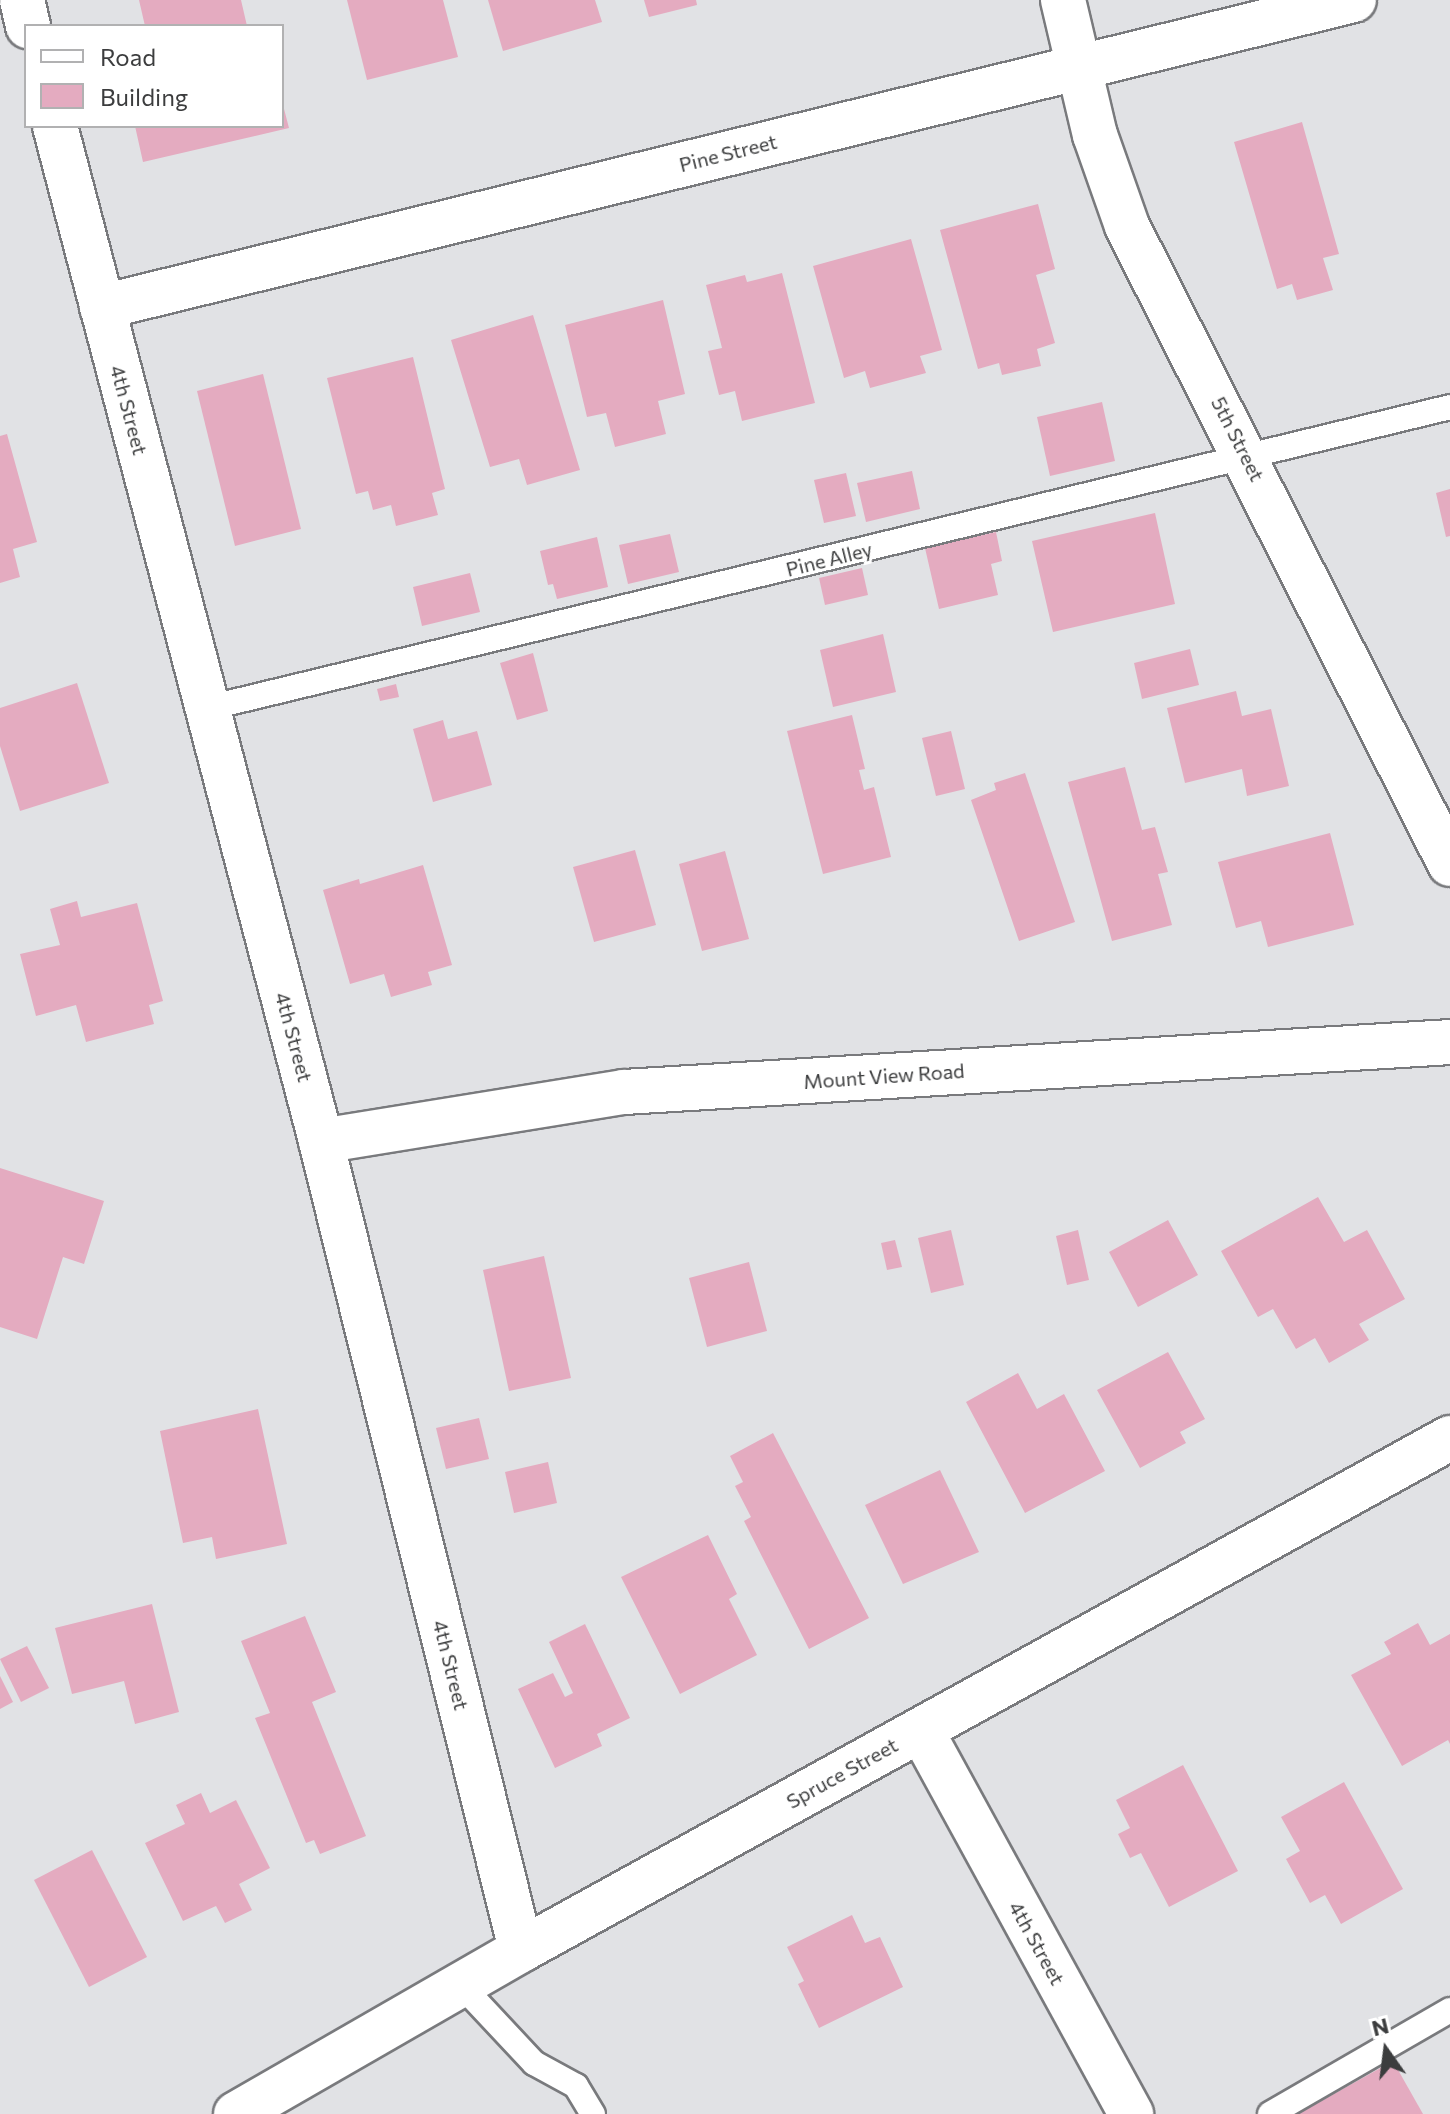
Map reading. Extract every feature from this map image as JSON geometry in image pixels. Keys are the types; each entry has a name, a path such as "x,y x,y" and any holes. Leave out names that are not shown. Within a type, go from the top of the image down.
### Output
{"street":[{"path":"22,0 28,24"},
{"name":"5th Street","path":"1063,0 1095,135 1127,226 1248,458 1450,864"},
{"name":"Pine Street","path":"102,307 1354,0"},
{"name":"4th Street","path":"56,128 321,1141 521,1950"},
{"name":"Mount View Road","path":"321,1141 624,1092 1450,1042"},
{"name":"Spruce Street","path":"236,2114 521,1950 1450,1438"},
{"name":"4th Street","path":"921,1730 1131,2114"}],"lane":[{"name":"Pine Alley","path":"208,708 1450,407"},
{"path":"461,1985 534,2063 576,2086 593,2114"},
{"path":"1270,2114 1450,2010"}],"building":[{"path":"139,0 241,0 247,24 145,24"},
{"path":"347,0 443,0 458,57 367,80"},
{"path":"488,0 595,0 602,22 503,51"},
{"path":"644,0 696,0 697,5 649,17"},
{"path":"284,109 289,128 143,162 135,128 284,128"},
{"path":"1302,122 1339,254 1323,258 1333,290 1297,300 1292,284 1277,289 1234,142"},
{"path":"1038,204 1055,269 1036,275 1055,343 1037,349 1041,366 1002,375 999,363 978,369 940,230"},
{"path":"911,239 942,350 920,356 926,373 870,388 865,371 844,378 813,266"},
{"path":"782,273 815,403 742,421 735,391 719,395 708,351 722,348 706,285 745,275 747,282"},
{"path":"663,300 685,394 658,401 666,434 615,447 606,413 587,417 565,325"},
{"path":"533,315 580,470 527,485 519,459 490,467 451,340"},
{"path":"413,357 445,489 432,493 438,515 396,526 391,505 373,510 368,491 356,494 327,378"},
{"path":"263,374 301,529 235,546 197,391"},
{"path":"1102,402 1115,461 1050,476 1037,417"},
{"path":"7,434 37,542 13,549 20,577 0,583 0,436"},
{"path":"912,471 920,509 866,522 857,483"},
{"path":"846,473 856,516 824,523 814,480"},
{"path":"1450,489 1450,536 1446,537 1436,493"},
{"path":"1155,513 1175,604 1053,632 1032,541"},
{"path":"996,532 1002,561 991,564 998,595 939,609 925,548"},
{"path":"670,534 679,572 628,584 619,545"},
{"path":"597,537 608,587 557,599 553,584 548,585 540,551"},
{"path":"862,568 868,595 825,605 819,578"},
{"path":"470,573 480,612 422,626 413,587"},
{"path":"883,634 896,692 833,707 820,650"},
{"path":"1190,649 1199,685 1142,699 1134,663"},
{"path":"533,653 548,711 517,720 500,663"},
{"path":"77,683 109,783 20,811 0,746 0,708"},
{"path":"396,684 399,697 380,701 377,689"},
{"path":"1236,691 1242,716 1271,709 1289,786 1247,796 1242,769 1185,783 1167,708"},
{"path":"852,715 865,769 859,770 864,790 874,787 891,857 823,874 787,731"},
{"path":"443,720 448,739 477,731 492,785 433,802 413,729"},
{"path":"951,731 965,789 936,796 922,738"},
{"path":"1125,767 1142,830 1155,827 1168,872 1158,874 1172,925 1112,941 1068,782"},
{"path":"1025,773 1075,922 1019,941 971,800 996,790 994,783"},
{"path":"1330,833 1354,925 1268,947 1261,921 1236,928 1218,862"},
{"path":"635,850 656,925 594,942 573,867"},
{"path":"725,851 749,939 702,951 679,864"},
{"path":"423,865 452,965 428,972 432,985 391,997 384,974 350,984 323,890 359,879 360,884"},
{"path":"77,901 81,917 137,903 163,1001 149,1005 154,1024 86,1042 76,1005 36,1016 20,954 60,945 50,909"},
{"path":"0,1168 104,1201 84,1264 63,1257 37,1339 0,1327"},
{"path":"1318,1197 1344,1242 1367,1230 1405,1299 1359,1324 1369,1340 1329,1363 1315,1338 1296,1349 1273,1309 1258,1317 1221,1251"},
{"path":"1168,1220 1198,1275 1138,1307 1109,1252"},
{"path":"951,1230 964,1285 931,1293 918,1238"},
{"path":"1078,1230 1089,1280 1067,1285 1056,1236"},
{"path":"895,1240 902,1267 887,1270 881,1243"},
{"path":"544,1256 571,1378 509,1391 483,1270"},
{"path":"749,1262 767,1331 707,1347 689,1278"},
{"path":"1168,1352 1205,1419 1180,1432 1186,1443 1140,1468 1097,1390"},
{"path":"1018,1373 1037,1409 1064,1394 1105,1471 1025,1513 966,1402"},
{"path":"258,1409 287,1544 216,1559 212,1537 183,1543 160,1431"},
{"path":"479,1418 489,1459 446,1469 436,1428"},
{"path":"773,1433 869,1618 809,1649 744,1521 751,1517 735,1486 743,1482 730,1456"},
{"path":"548,1462 557,1503 514,1513 505,1472"},
{"path":"940,1470 979,1552 903,1584 865,1505"},
{"path":"708,1535 737,1594 729,1599 757,1655 680,1694 621,1577"},
{"path":"152,1604 179,1712 135,1724 124,1681 72,1694 55,1628"},
{"path":"305,1616 336,1692 312,1702 366,1836 320,1854 314,1840 306,1843 255,1718 270,1713 241,1641"},
{"path":"1418,1623 1430,1645 1450,1634 1450,1744 1448,1740 1402,1766 1351,1675 1391,1654 1384,1642"},
{"path":"585,1624 630,1718 597,1734 602,1746 555,1768 518,1689 553,1673 565,1697 573,1693 549,1642"},
{"path":"27,1646 49,1688 21,1702 0,1659"},
{"path":"0,1676 13,1702 0,1709"},
{"path":"1183,1765 1238,1871 1169,1907 1141,1853 1130,1858 1118,1834 1130,1828 1116,1800"},
{"path":"1344,1782 1403,1889 1341,1924 1325,1895 1310,1903 1286,1859 1300,1851 1281,1817"},
{"path":"201,1793 210,1813 236,1800 270,1868 239,1884 252,1910 225,1923 216,1906 183,1921 145,1843 185,1824 176,1805"},
{"path":"92,1850 147,1957 89,1987 34,1880"},
{"path":"852,1915 865,1943 880,1937 903,1987 819,2028 798,1984 804,1981 787,1947"},
{"path":"1393,2061 1423,2114 1298,2114"}]}
